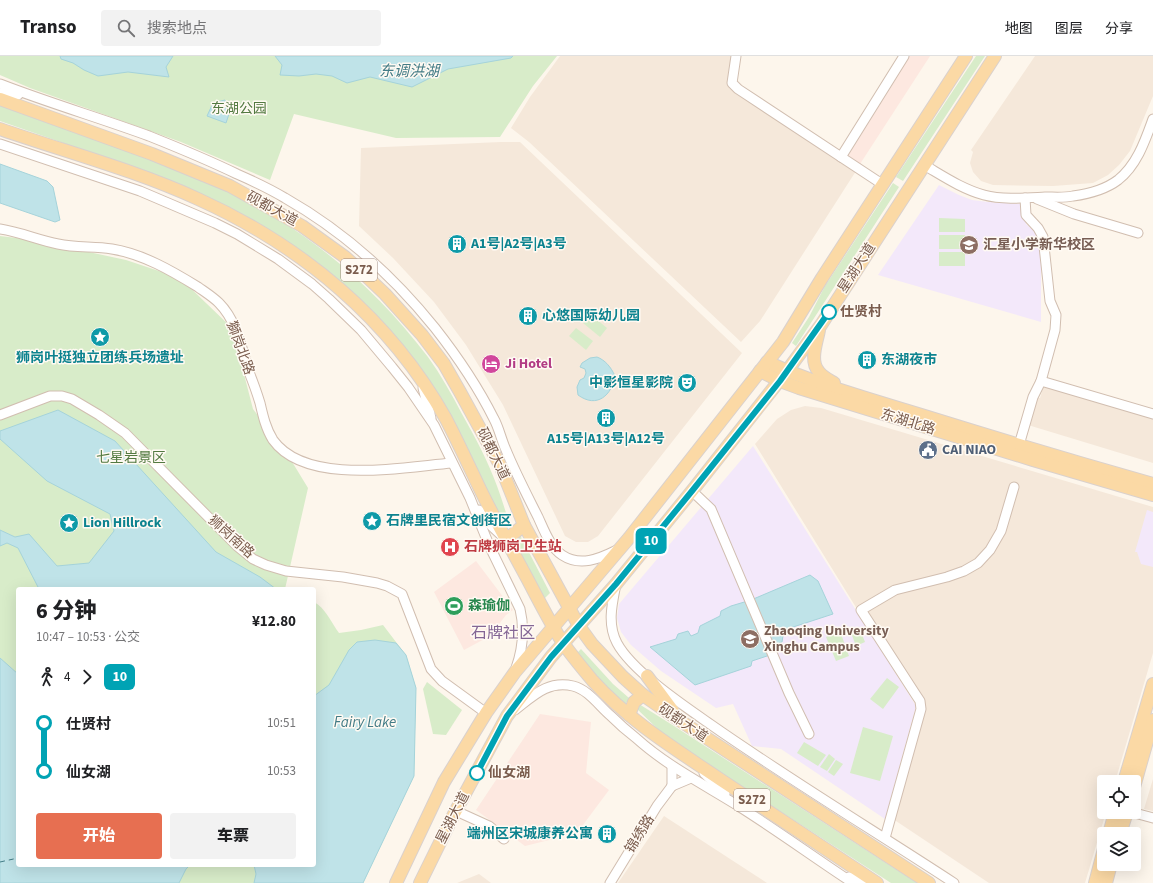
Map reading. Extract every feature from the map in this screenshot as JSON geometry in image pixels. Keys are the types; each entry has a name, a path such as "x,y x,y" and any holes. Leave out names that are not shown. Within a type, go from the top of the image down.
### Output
{"main road":[{"name":"星湖大道","path":"396,883 444,782 489,709 516,672 553,626 629,538 783,342 882,184 966,56"},
{"name":"星湖大道","path":"425,881 456,811 507,716 551,657 646,548 783,376 820,325 995,56"},
{"name":"砚都大道","path":"0,99 152,154 224,183 302,226 345,257 394,304 422,335 444,364 486,437 500,465 524,525 579,626 605,659 643,695 679,720 930,883"},
{"name":"砚都大道","path":"0,129 132,173 172,188 223,211 272,238 318,270 359,307 401,352 422,382 444,417 506,540 553,626 563,643 593,681 610,699 629,715 694,762 877,883"},
{"path":"820,325 814,354 815,366 819,372 847,398"},
{"name":"东湖北路","path":"764,366 783,376 1037,462 1153,495"},
{"name":"东湖北路","path":"847,398 1019,445 1153,484"},
{"path":"506,540 524,525"},
{"path":"629,538 636,547 646,548"},
{"path":"647,676 679,720"},
{"path":"1126,775 1153,684"},
{"path":"629,715 634,702 643,695"},
{"path":"489,709 500,704 504,707 507,716"},
{"path":"1137,775 1153,720"},
{"path":"1095,883 1098,871"},
{"path":"1106,883 1109,871"}],"street":[{"path":"736,56 732,83 738,90 882,184"},
{"path":"841,157 904,56"},
{"path":"0,84 206,159 284,197 322,221 350,243 395,283 434,327 454,354 494,420 506,450 547,535 557,551 572,560 582,562 599,558 618,550"},
{"path":"0,93 31,96"},
{"path":"924,165 960,186 985,195 996,197 1028,198 1072,196 1100,190 1118,179 1134,162 1153,120"},
{"path":"0,144 107,179 190,211 237,234 278,259 324,294 361,330 408,387 434,425 470,498 488,545 520,609 523,639 522,652 516,672"},
{"path":"1072,196 1074,214"},
{"path":"1028,198 1036,199 1074,214 1138,233"},
{"path":"1019,445 1033,398 1041,381 1055,330 1056,315 1050,301 1043,237 1038,228 1026,215 1028,198"},
{"name":"獅岗北路","path":"0,229 28,235 45,241 114,250 140,257 182,277 218,302 226,311 237,333 264,420 273,439 280,448 292,457 307,464 323,468 347,470 373,470 452,463"},
{"path":"1041,381 1153,414"},
{"path":"422,382 434,425"},
{"name":"狮岗南路","path":"0,415 50,396 62,396 72,399 99,415 124,433 237,546 253,559 286,571 343,577 377,583 387,586 402,594 431,669 442,681 489,709"},
{"path":"506,450 518,508"},
{"path":"885,838 921,709 920,701 861,610 895,590 947,577 964,571 978,563 990,550 1001,531 1014,487"},
{"path":"692,491 711,509 789,693 809,734"},
{"path":"470,498 485,520 506,540"},
{"name":"砚都大道","path":"616,584 612,606 611,625 617,644 628,658 647,676 681,704 758,758 954,883"},
{"path":"507,716 544,688 558,684 575,686 592,697 609,716 672,766 740,807 854,883"},
{"path":"712,742 758,758"},
{"path":"694,762 717,787 740,807"},
{"path":"672,766 672,786 691,778"},
{"name":"锦绣路","path":"610,883 672,786"},
{"path":"456,811 489,826 504,839"},
{"path":"1141,815 1153,818"},
{"path":"837,872 863,883"}],"shaded area":[{"path":"560,56 733,56 729,88 856,171 760,321 741,342 529,142 511,128 530,97"},
{"path":"900,56 930,56 860,164 840,150"},
{"path":"1035,56 1153,56 1153,96 1130,151 1119,165 1108,175 1093,183 1053,186 993,185 981,181 973,172 970,163 973,152 971,150"},
{"path":"520,142 742,353 598,536 588,542 576,542 565,536 503,405 466,345 434,302 393,258 359,226 361,148"},
{"name":"汇星小学新华校区","path":"939,185 972,200 1024,204 1026,224 1039,235 1041,255 1041,322 878,275"},
{"path":"1044,385 1153,418 1153,463 1028,425 1037,398 1040,398"},
{"path":"805,406 821,408 1153,507 1153,653 1117,775 1097,775 1097,819 1104,819 1102,827 1097,827 1097,842 1085,883 989,883 887,815 917,706 755,444 777,419 791,410"},
{"name":"Zhaoqing University Xinghu Campus","path":"753,446 916,706 885,819 781,749 752,746 733,704 716,708 661,671 631,645 621,632 617,618 619,604"},
{"path":"1147,510 1153,512 1153,567 1141,564 1137,552 1135,552"},
{"path":"476,561 513,610 506,615 490,636 464,650 434,592"},
{"path":"540,714 591,722 586,773 609,790 577,833 525,846 476,810"},
{"path":"1153,779 1153,811 1144,809"},
{"path":"664,816 767,883 618,883"},
{"path":"479,874 491,883 457,883"}],"green space":[{"name":"东湖公园","path":"0,56 557,56 533,86 500,137 396,138 294,114 270,180 181,142 30,88 0,75"},
{"path":"976,56 985,56 903,181 896,177"},
{"path":"0,105 158,161 218,186 286,224 318,246 347,270 375,297 402,325 428,357 454,400 485,458 499,491 510,526 506,528 460,439 364,304 336,278 310,257 284,239 252,221 95,154 0,121"},
{"path":"893,183 899,187 796,346 792,343 809,317 825,286"},
{"path":"939,218 965,219 965,232 939,232"},
{"path":"939,235 965,235 964,249 939,249"},
{"name":"七星岩景区","path":"0,236 33,240 126,260 180,278 232,328 253,409 294,465 308,488 285,587 16,587 16,867 316,867 316,603 322,608 339,633 383,625 406,655 416,688 414,776 363,883 0,883"},
{"path":"939,252 965,252 965,266 939,266"},
{"path":"590,314 607,328 600,337 583,323"},
{"path":"576,328 593,341 586,350 569,336"},
{"path":"519,533 550,593 544,599 512,538"},
{"path":"859,627 865,642 856,646 850,630"},
{"path":"840,631 849,656 836,661 826,637"},
{"path":"581,649 613,684 629,698 625,705 607,689 575,655"},
{"path":"887,678 899,687 883,709 870,699"},
{"path":"427,682 462,710 446,735 433,734 423,689"},
{"path":"639,704 917,883 891,883 667,738 636,708"},
{"path":"863,727 893,736 880,781 850,773"},
{"path":"804,742 826,755 818,766 797,753"},
{"path":"829,754 835,759 827,771 820,767"},
{"path":"836,760 843,764 834,776 828,772"}],"water":[{"path":"60,56 173,56 166,67 169,77 128,72 98,76 73,63 61,59"},
{"name":"东调洪湖","path":"275,56 513,56 511,58 448,69 412,87 370,77 347,83 332,76 316,74 299,76 280,75 282,65"},
{"path":"225,100 230,111 226,123 207,116 213,103"},
{"path":"0,164 47,181 53,187 60,220 55,222 0,203"},
{"path":"597,357 608,364 615,376 611,389 607,394 602,398 591,401 578,395 577,387 580,380 584,378 586,373 585,369 580,367 582,363 590,358"},
{"path":"58,410 115,441 216,552 260,577 273,587 38,587 18,548 7,543 0,546 0,530 15,537 29,534 57,566 89,563 114,531 110,514 47,481 0,439 0,431"},
{"path":"810,575 818,581 833,614 784,630 782,642 770,647 773,654 752,661 751,666 695,685 650,647 676,639 678,634 688,631 691,636 698,633 700,626 720,616 721,611"},
{"name":"Fairy Lake","path":"375,640 396,643 406,655 416,688 414,776 363,883 254,883 256,874 254,867 316,867 316,695 329,685 349,650 357,642"},
{"path":"0,658 16,672 16,867 188,867 179,883 0,883"}],"ferry route":[{"path":"0,862 16,858"}],"bus line":[{"name":"10","path":"477,773 507,716 551,657 616,584 692,491 780,381 829,312"}],"place":[{"name":"A1号|A2号|A3号","path":"457,244"},
{"name":"汇星小学新华校区","path":"969,245"},
{"name":"仕贤村","path":"829,312"},
{"name":"心悠国际幼儿园","path":"528,316"},
{"name":"狮岗叶挺独立团练兵场遗址","path":"100,337"},
{"name":"东湖夜市","path":"867,360"},
{"name":"Ji Hotel","path":"491,364"},
{"name":"中影恒星影院","path":"687,383"},
{"name":"A15号|A13号|A12号","path":"606,418"},
{"name":"CAI NIAO","path":"928,450"},
{"name":"石牌里民宿文创街区","path":"372,521"},
{"name":"Lion Hillrock","path":"69,523"},
{"name":"石牌狮岗卫生站","path":"450,547"},
{"name":"森瑜伽","path":"454,606"},
{"name":"Zhaoqing University Xinghu Campus","path":"750,639"},
{"name":"仙女湖","path":"477,773"},
{"name":"端州区宋城康养公寓","path":"607,834"}],"district":[{"name":"石牌社区","path":"503,633"}]}
